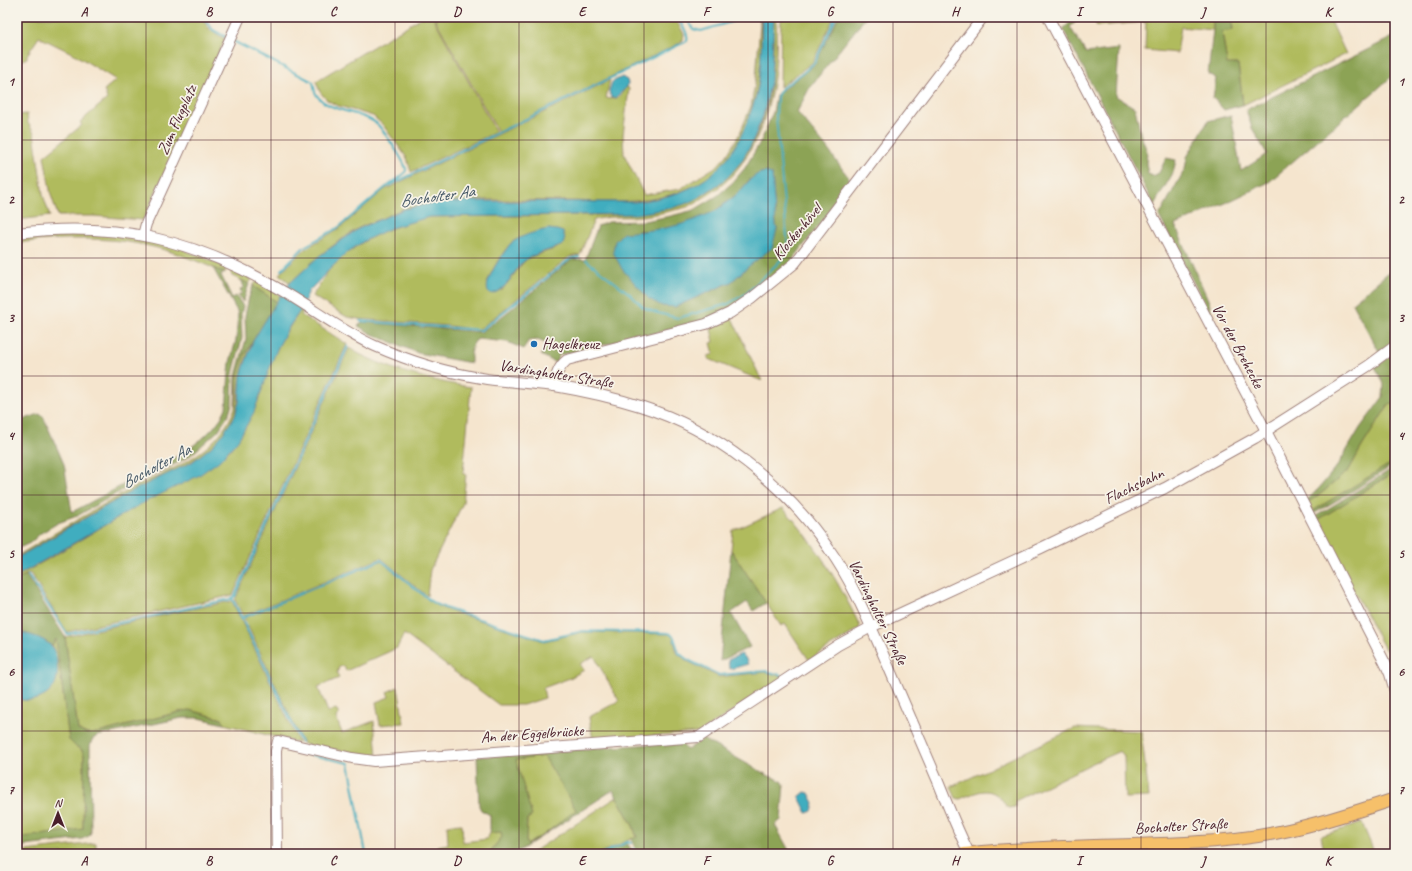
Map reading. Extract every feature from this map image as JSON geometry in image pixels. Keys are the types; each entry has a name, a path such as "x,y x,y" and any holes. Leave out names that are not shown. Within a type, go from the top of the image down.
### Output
{"main road":[{"name":"Bocholter Straße","path":"966,854 1038,848 1202,842 1236,839 1310,826 1395,799"}],"street":[{"name":"Zum Flugplatz","path":"143,235 146,224 240,17"},
{"name":"Klockenhövel","path":"554,386 558,371 562,364 567,360 706,324 730,313 752,298 795,263 983,17"},
{"name":"Vor der Brehecke","path":"1048,17 1266,431 1386,665 1395,691"},
{"name":"Vardingholter Straße","path":"17,233 56,229 81,229 143,235 187,246 227,261 281,290 372,345 426,366 489,379 554,386 599,394 658,412 701,432 732,451 772,482 789,499 830,550 859,600 966,854"},
{"name":"Flachsbahn","path":"871,627 1041,548 1165,488 1266,431 1368,366 1395,346"},
{"name":"An der Eggelbrücke","path":"277,854 276,751 278,741 352,758 374,761 699,737 838,645 871,627"}],"green space":[{"path":"17,17 201,17 210,30 225,39 143,220 93,216 58,216 51,195 44,156 82,125 80,122 107,99 104,90 116,80 74,54 39,37 27,55 27,58 17,63"},
{"path":"422,17 433,17 496,132 411,172 407,158 383,125 373,116 336,105 327,100 320,92 316,81"},
{"path":"434,17 674,17 684,34 680,43 498,132"},
{"path":"760,17 760,73 751,113 742,136 729,157 721,167 702,182 677,193 647,200 618,202 510,200 468,201 426,204 406,208 357,229 322,254 290,283 279,274 305,249 340,228 384,190 610,80 606,98 616,98 627,86 629,89 623,135 624,154 644,195 680,189 717,166 727,155 740,133 751,106 756,78"},
{"path":"774,17 777,17 776,59 773,84 765,118 751,149 731,177 718,188 695,203 687,207 652,215 594,220 580,255 569,257 477,330 450,326 347,317 312,296 330,269 350,251 382,232 417,220 429,217 604,215 637,213 671,208 692,201 711,190 727,177 741,161 752,143 761,123 771,81","holes":["515,240 557,248 528,258 502,290 487,283 499,260 507,248"]},
{"path":"781,17 834,17 813,62 780,87"},
{"path":"838,17 866,17 810,87 797,112 852,182 791,262 747,298 704,322 559,355 556,363 541,355 547,344 538,340 528,341 524,349 507,342 478,339 472,346 471,363 418,353 372,334 358,326 362,322 481,332 571,260 585,260 598,226 608,222 644,221 694,210 717,196 732,183 745,168 762,139 773,112 776,95 815,64","holes":["772,174 777,229 749,266 731,282 675,307 638,231 653,231 689,223 714,212 739,193 749,180"]},
{"path":"1076,17 1081,17 1070,27 1086,53 1119,49 1116,96 1135,108 1141,136 1147,151 1146,163 1148,174 1153,176 1159,173 1166,158 1176,160 1173,173 1154,205 1063,29"},
{"path":"1092,17 1213,17 1213,30 1181,27 1177,53 1145,50 1146,22 1097,26"},
{"path":"1213,17 1231,17 1233,30 1222,32 1227,64 1238,64 1243,105 1224,110 1213,98 1216,78 1208,74"},
{"path":"1231,17 1329,17 1346,54 1243,105 1238,64 1227,65 1222,31 1233,29"},
{"path":"1395,36 1395,74 1269,182 1175,225 1209,302 1213,320 1159,216 1185,169 1187,157 1208,121 1231,115 1241,171 1267,154 1252,128 1246,110"},
{"path":"27,114 28,123 34,133 43,195 50,216 17,220 17,115"},
{"path":"109,234 180,248 226,267 225,273 173,252 129,242 73,239 17,243 17,236"},
{"path":"1395,267 1395,342 1380,353 1352,303"},
{"path":"213,268 225,273 221,275 232,298 236,296 243,306 241,314 242,338 233,374 232,404 229,414 218,431 191,455 126,488 77,516 58,523 41,533 30,543 17,549 17,422 39,414 43,416 64,464 72,512 185,452 204,437 221,418 226,408 230,362 236,340 238,313"},
{"path":"234,270 252,279 249,284 232,276 231,273"},
{"path":"241,280 249,284 243,302 238,295 242,293 240,290 244,287"},
{"path":"257,281 280,296 277,302 253,286"},
{"path":"253,286 277,302 245,354 238,375 235,406 236,375 246,339 245,316"},
{"path":"300,311 304,311 301,315 347,344 233,595 67,632 30,573 17,579 17,576 49,559 142,503 207,469 229,451 245,429 254,411 277,350"},
{"path":"731,316 762,381 709,359 708,356 714,354 711,343 714,342 710,325"},
{"path":"253,341 242,372 236,412 229,425 210,448 186,464 103,507 17,558 17,556 127,491 180,465 205,449 216,439 229,421 235,408 240,365"},
{"path":"349,348 376,362 392,368 441,382 471,387 463,474 466,474 463,503 430,570 427,596 381,558 243,616 235,600"},
{"path":"1395,352 1395,402 1389,404 1349,470 1323,492 1307,503 1306,501 1338,465 1360,428 1383,397 1384,384 1375,367"},
{"path":"1395,402 1395,461 1311,512 1307,503 1323,492 1349,470 1389,404"},
{"path":"1395,461 1395,464 1346,495 1313,514 1311,512"},
{"path":"1395,467 1395,472 1316,521 1314,517"},
{"path":"1395,472 1395,636 1386,651 1316,521"},
{"path":"783,508 806,535 826,564 844,594 860,626 859,629 809,660 785,624 781,626 731,550 733,531"},
{"path":"731,550 766,603 753,611 747,602 731,613 750,647 720,661"},
{"path":"381,561 431,602 444,609 544,641 583,632 669,634 673,637 677,653 687,661 719,677 766,672 784,677 699,733 593,740 589,717 619,701 594,656 580,664 584,670 570,678 543,688 545,698 523,705 499,705 404,634 397,648 346,671 344,666 339,667 337,673 339,678 318,687 328,712 336,709 339,715 336,717 342,733 374,721 377,757 303,744 244,618"},
{"path":"26,575 65,637 78,730 87,734 98,733 190,710 222,719 224,724 199,718 182,718 97,736 92,740 90,746 91,832 89,836 82,839 17,847 17,838 83,829 84,755 81,749 69,740 56,639 52,646 35,637 17,632 17,579"},
{"path":"232,601 299,743 224,724 222,719 190,710 98,733 87,734 78,730 65,637"},
{"path":"56,638 69,740 81,749 84,755 83,830 17,838 17,699 35,699 44,696 54,685 57,678 57,662 52,646"},
{"path":"398,687 404,723 380,725 376,702 389,697 387,692"},
{"path":"1075,728 1141,731 1149,797 1125,798 1124,756 1120,751 1015,801 1015,807 1008,808 997,795 987,791 981,791 960,799 956,798 951,787"},
{"path":"703,739 767,775 782,781 784,784 781,820 775,825 791,854 674,854 654,850 653,854 638,854 631,839 637,837 633,826 613,790 521,850 506,854 488,854 502,837 501,832 490,833 490,815 481,810 479,806 477,757 680,742 687,750","holes":["544,756 576,810 528,845 526,842 527,819 532,816 516,760"]},
{"path":"544,756 577,810 542,836 527,845 527,819 515,760"},
{"path":"617,797 633,826 637,838 631,839 599,854 530,854"},
{"path":"1362,823 1375,854 1325,854 1321,836"},
{"path":"462,824 463,842 487,839 490,833 501,831 502,837 488,854 438,854 437,846 448,844 447,825"},
{"path":"96,843 96,854 17,854 17,852"},
{"path":"627,843 633,852 629,854 603,854"}],"water":[{"path":"762,17 774,17 771,81 763,116 751,145 741,162 727,178 698,198 672,208 637,214 429,217 391,228 364,241 348,252 309,291 300,311 278,347 254,412 238,440 219,461 198,476 143,503 17,576 17,558 132,491 192,462 211,447 235,416 239,402 241,375 253,341 280,296 290,283 319,256 358,229 404,209 429,204 469,201 635,202 674,194 691,188 705,179 718,168 730,154 740,138 748,119 757,91 759,79"},
{"path":"622,77 627,80 627,87 615,98 611,98 609,91 612,82"},
{"path":"765,172 772,174 777,229 772,248 731,282 675,307 662,306 649,299 622,269 613,252 615,241 623,233 672,227 715,211 737,194 753,177"},
{"path":"549,229 563,232 565,238 563,245 527,259 522,263 503,288 492,294 488,292 488,281 491,274 510,244 528,234"},
{"path":"17,632 44,640 51,646 57,659 56,681 53,688 48,694 34,700 17,699"},
{"path":"741,654 745,657 748,664 731,669 729,668 728,660"},
{"path":"805,792 809,793 814,803 812,811 807,813 799,797"}],"waterway":[{"path":"203,17 213,30 226,37"},
{"path":"281,270 304,247 339,227 386,187 687,41 686,32 677,17"},
{"path":"686,17 693,29 701,31 747,17"},
{"path":"586,260 630,294 643,307 654,312 678,318 728,304 747,293 785,256 788,248 776,116 777,96 782,88 815,62 836,17"},
{"path":"233,41 313,82 316,94 327,104 370,119 376,123 398,153 406,170 402,176 390,184"},
{"path":"360,321 481,330 570,259 579,257"},
{"path":"28,575 68,634 231,599 235,596 348,346"},
{"path":"242,618 381,560 432,602 445,608 544,640 583,631 669,633 674,637 679,653 688,660 719,675 766,671 781,675"},
{"path":"232,598 301,742"},
{"path":"306,754 349,763 366,854"},
{"path":"602,854 627,842 631,843"},
{"path":"633,849 636,854"}],"place":[{"name":"Hagelkreuz","path":"534,344"}],"water label":[{"name":"Bocholter Aa","path":"437,196"},
{"name":"Bocholter Aa","path":"156,466"}]}
